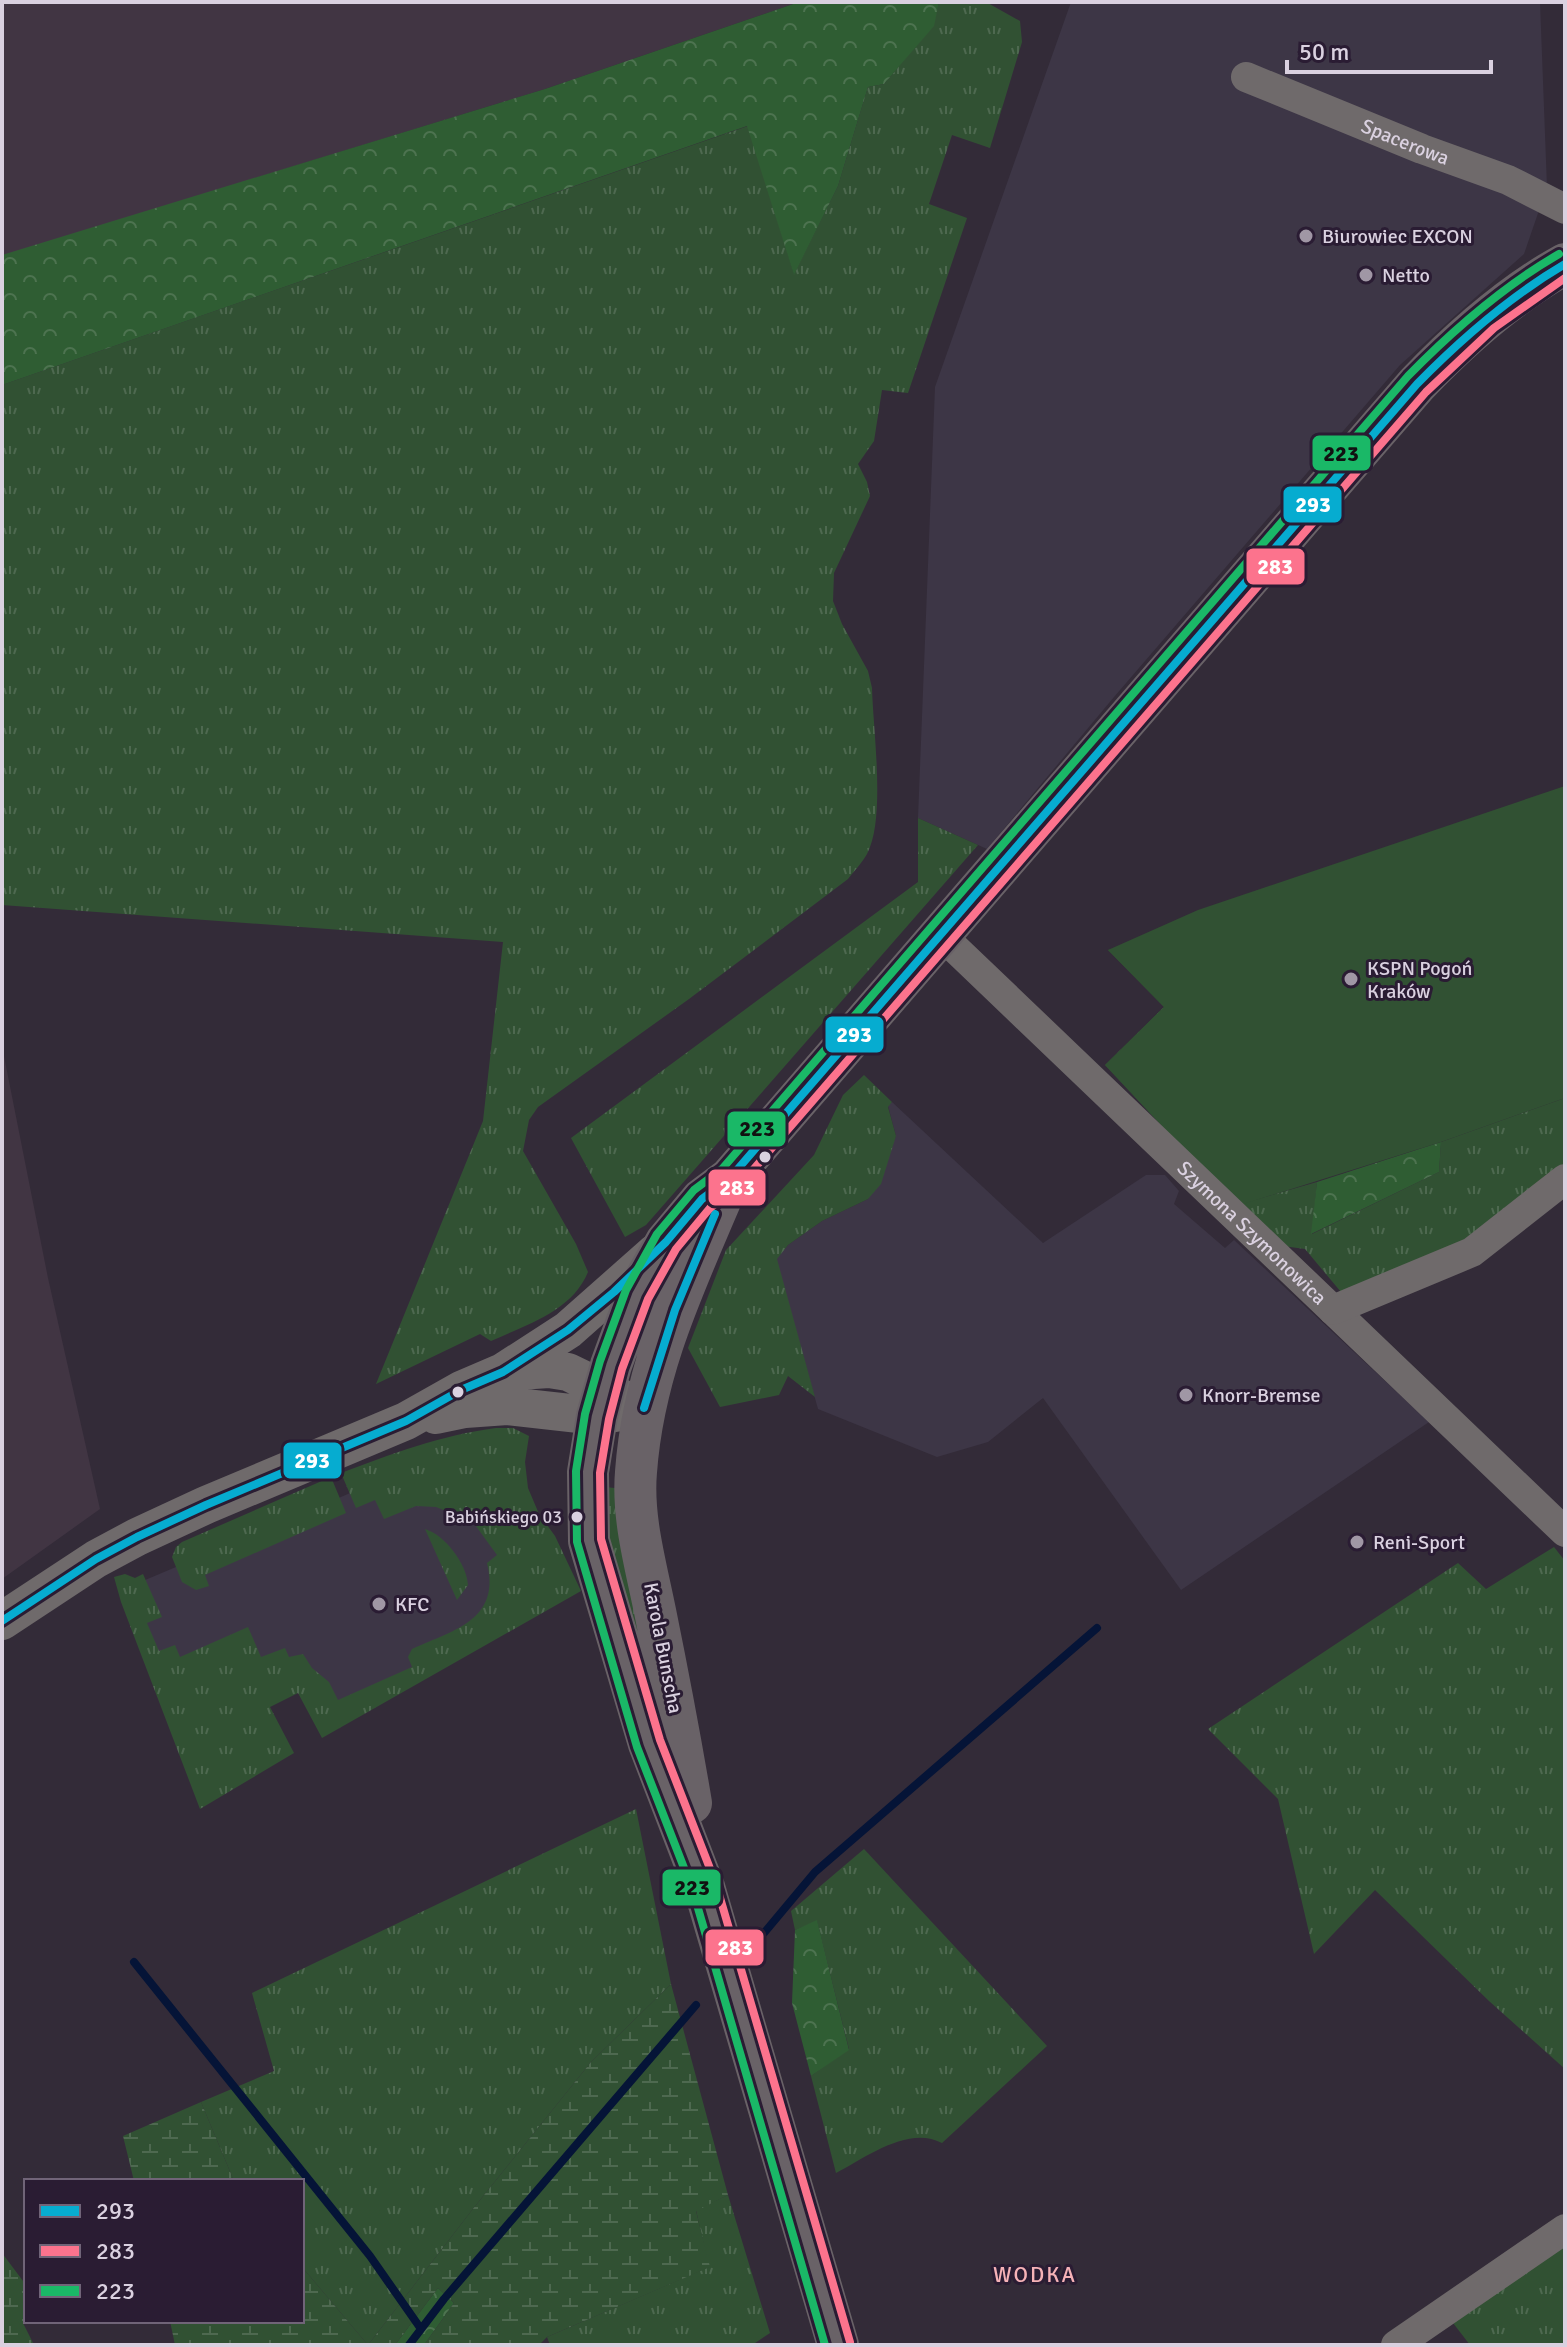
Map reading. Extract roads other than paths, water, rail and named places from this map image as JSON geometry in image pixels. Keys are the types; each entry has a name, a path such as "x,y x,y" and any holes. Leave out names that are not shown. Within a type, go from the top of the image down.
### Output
{"main road":[{"path":"730,1178 1417,384 1462,339 1565,264"},
{"name":"Karola Bunscha","path":"730,1178 702,1199 666,1242 637,1294 600,1403 588,1472 589,1541 649,1744 704,1887 838,2345"},
{"name":"Karola Bunscha","path":"704,1887 678,1723 638,1523 635,1475 644,1408 662,1342 692,1261 730,1178"}],"street":[{"name":"Spacerowa","path":"1246,77 1422,149 1508,180 1565,209"},
{"name":"Szymona Szymonowica","path":"940,934 1565,1532"},
{"path":"1333,1310 1472,1252 1565,1179"},
{"path":"2,1621 84,1567 137,1537 406,1421 461,1390 503,1372 568,1330 614,1292 666,1242"},
{"path":"503,1372 549,1369 585,1379 600,1403"},
{"path":"406,1421 465,1409 507,1406 600,1403 644,1408"},
{"path":"1396,2345 1565,2229"}],"waterway":[{"path":"764,1933 815,1872 1097,1628"},
{"path":"134,1962 370,2256 421,2329"},
{"path":"409,2345 444,2299 696,2005"}],"place":[{"name":"Biurowiec EXCON","path":"1306,236"},
{"name":"Netto","path":"1366,275"},
{"name":"KSPN Pogoń Kraków","path":"1351,979"},
{"name":"Knorr-Bremse","path":"1186,1395"},
{"name":"Babińskiego 03","path":"577,1517"},
{"name":"Reni-Sport","path":"1357,1542"},
{"name":"KFC","path":"379,1604"}],"district":[{"name":"WODKA","path":"1035,2274"}]}
